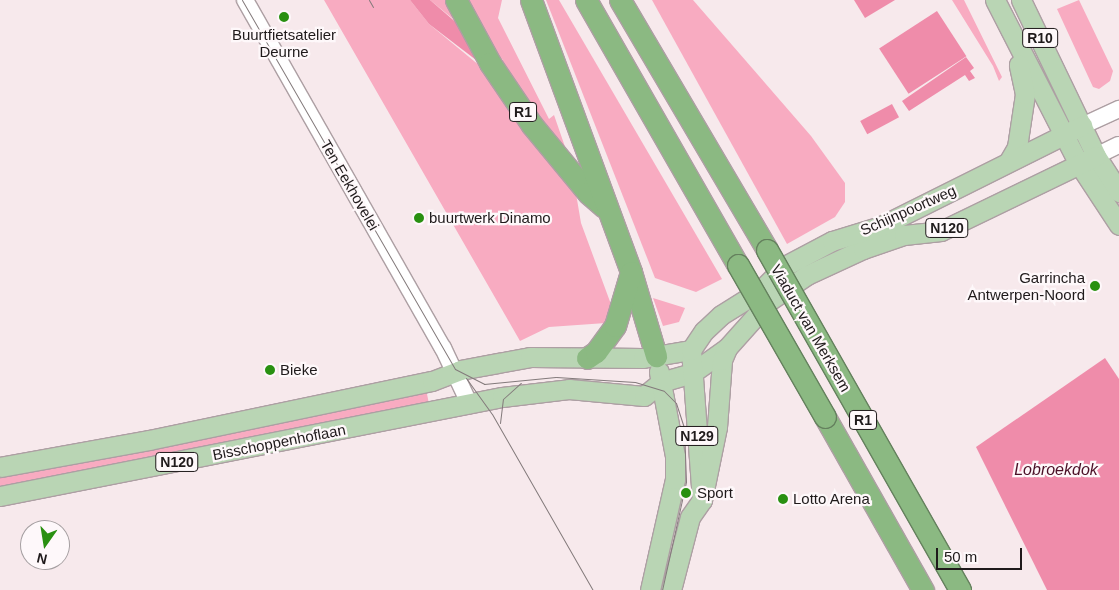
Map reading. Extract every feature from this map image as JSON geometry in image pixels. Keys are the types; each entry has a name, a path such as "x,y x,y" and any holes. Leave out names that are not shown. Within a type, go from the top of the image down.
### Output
{"highway":[{"name":"R1","path":"456,0 490,63 532,125 588,193 608,211"},
{"path":"531,0 631,272 656,356"},
{"name":"Viaduct van Merksem","path":"586,0 923,590"},
{"name":"Viaduct van Merksem","path":"620,0 766,250 960,590"},
{"path":"587,358 596,352 616,326 631,272"}],"main road":[{"name":"R10","path":"995,0 1012,37 1078,164 1119,225"},
{"name":"R10","path":"1022,0 1096,156 1119,192"},
{"path":"1009,161 1017,147 1025,94 1012,37"},
{"name":"Schijnpoortweg","path":"691,350 721,315 761,290 785,266 807,257 832,241 881,226 1082,126"},
{"name":"Schijnpoortweg","path":"661,382 692,372 727,348 769,301 807,275 863,249 904,235 941,231 1096,156"},
{"name":"Schijnpoortweg","path":"671,590 690,517 702,500 717,427 722,360 727,348"},
{"path":"691,350 692,372"},
{"name":"N120","path":"656,356 691,350"},
{"name":"Bisschoppenhoflaan","path":"0,467 149,440 432,381 455,371 530,356 587,358 656,356"},
{"path":"656,356 661,382"},
{"name":"N129","path":"692,372 702,500"},
{"name":"Bisschoppenhoflaan","path":"0,496 470,404 502,396 569,389 644,396 661,382"},
{"name":"N129","path":"650,590 676,479 675,456 661,382"}],"street":[{"name":"Ten Eekhovelei","path":"244,0 455,371"},
{"name":"Schijnpoortweg","path":"1082,126 1119,109"},
{"name":"Schijnpoortweg","path":"1096,156 1119,145"},
{"path":"455,371 470,404"}],"shaded area":[{"path":"324,0 410,0 429,24 491,75 503,60 430,0 502,0 498,18 549,119 554,115 571,164 581,223 612,307 606,323 549,327 520,341"},
{"path":"546,0 559,0 722,279 696,292 655,278"},
{"path":"652,0 693,0 811,136 845,183 845,202 835,217 787,244"},
{"path":"952,0 964,0 1002,77 999,81 993,66"},
{"path":"1079,0 1113,71 1110,81 1099,89 1093,87 1057,9"},
{"path":"653,298 685,308 679,322 663,326"},
{"path":"426,389 429,404 0,488 0,477 10,471"}],"water":[{"path":"410,0 430,0 480,43 480,63 429,24"},
{"path":"854,0 895,0 865,18"},
{"path":"937,11 966,56 909,94 879,49"},
{"path":"966,57 974,68 970,71 975,78 969,81 965,75 909,111 902,101"},
{"path":"892,104 899,117 867,134 860,121"},
{"name":"Lobroekdok","path":"1105,358 1119,379 1119,590 1047,590 976,447"}],"tram line":[{"path":"242,0 455,369 484,384 556,377 635,382 664,391 676,403 684,427 686,482 662,590"},
{"path":"369,0 373,7"},
{"path":"466,378 492,414 593,590"},
{"path":"500,423 503,399 521,383"}],"place":[{"name":"Buurtfietsatelier Deurne","path":"284,17"},
{"name":"buurtwerk Dinamo","path":"419,218"},
{"name":"Garrincha Antwerpen-Noord","path":"1095,286"},
{"name":"Bieke","path":"270,370"},
{"name":"Sport","path":"686,493"},
{"name":"Lotto Arena","path":"783,499"}]}
